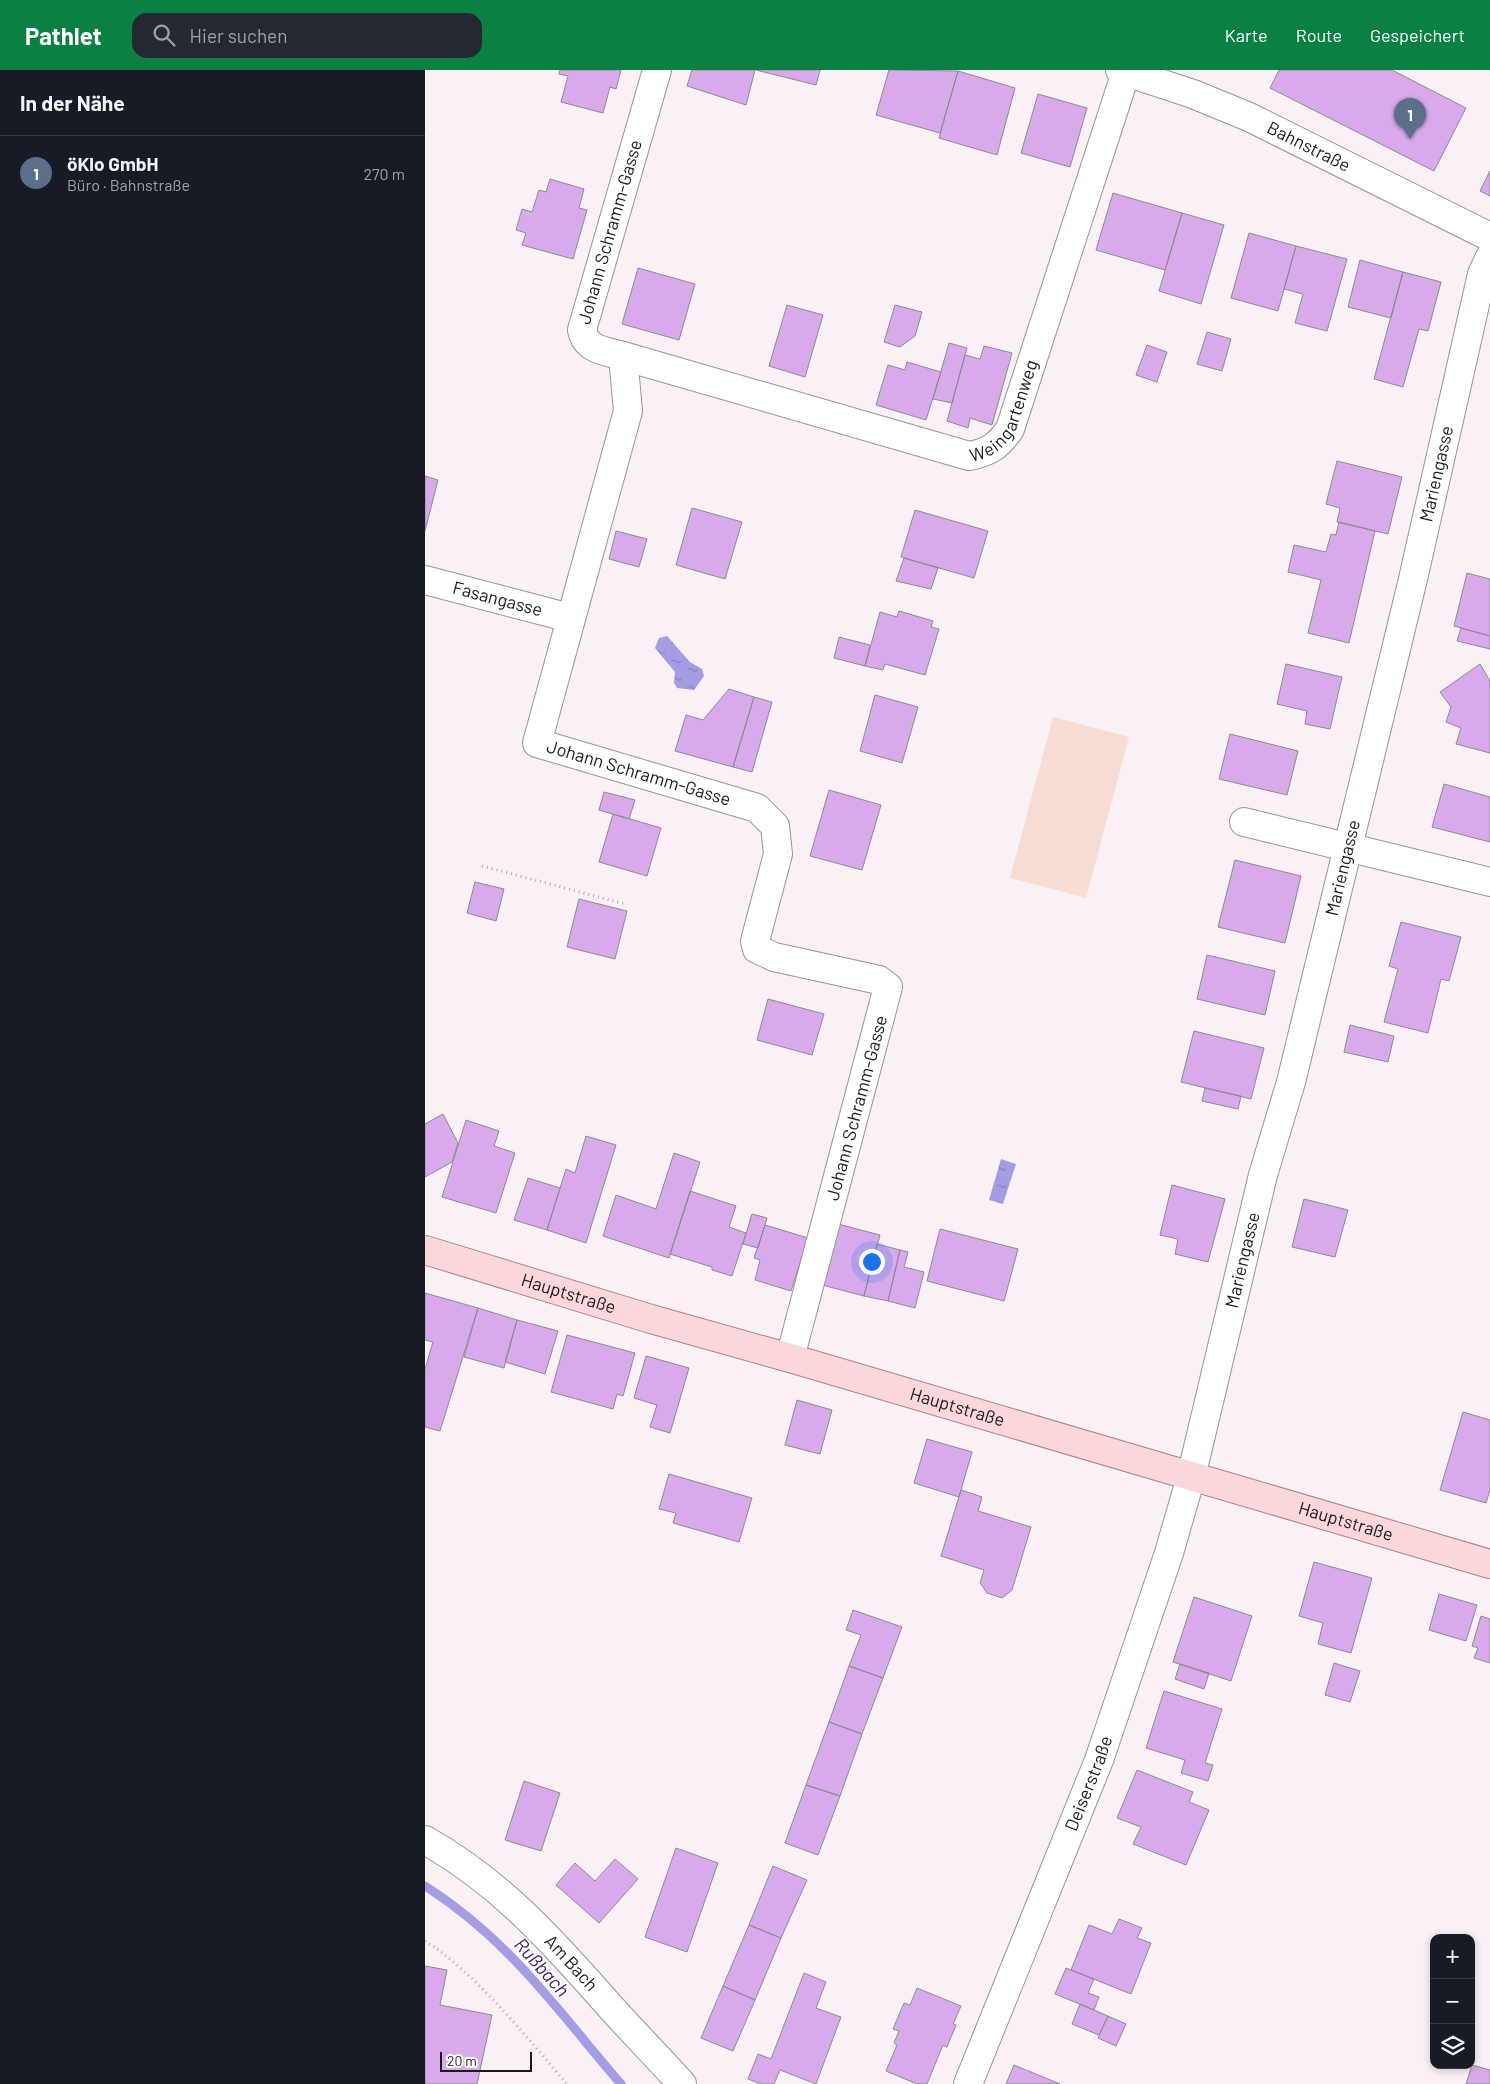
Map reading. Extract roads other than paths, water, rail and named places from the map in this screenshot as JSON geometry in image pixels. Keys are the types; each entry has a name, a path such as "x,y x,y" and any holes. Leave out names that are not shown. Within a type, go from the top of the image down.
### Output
{"main road":[{"name":"Hauptstraße","path":"425,1250 651,1319 790,1358 1490,1564"}],"street":[{"name":"Johann Schramm-Gasse","path":"657,70 582,330 584,340 592,347 623,356 628,411 537,743 757,808 775,826 778,854 755,942 757,949 774,957 879,980 888,987 790,1358"},
{"name":"Weingartenweg","path":"623,356 969,456 986,453 1010,429 1123,71"},
{"name":"Bahnstraße","path":"1123,71 1193,94 1249,117 1490,237"},
{"name":"Mariengasse","path":"1191,1477 1263,1175 1291,1082 1413,579 1483,274 1490,257"},
{"name":"Fasangasse","path":"425,580 570,618"},
{"path":"1243,822 1490,882"},
{"name":"Deiserstraße","path":"968,2084 1099,1760 1169,1552 1191,1477"},
{"name":"Am Bach","path":"425,1840 475,1872 519,1908 560,1949 682,2084"}],"water":[{"path":"667,636 690,662 702,669 704,676 694,690 677,688 674,683 675,672 655,648 659,638"},
{"path":"1001,1159 1016,1164 1003,1204 989,1200"}],"waterway":[{"name":"Rußbach","path":"425,1886 482,1929 507,1953 553,2003 621,2084"}],"place":[{"name":"öKlo GmbH","path":"1410,139"}]}
